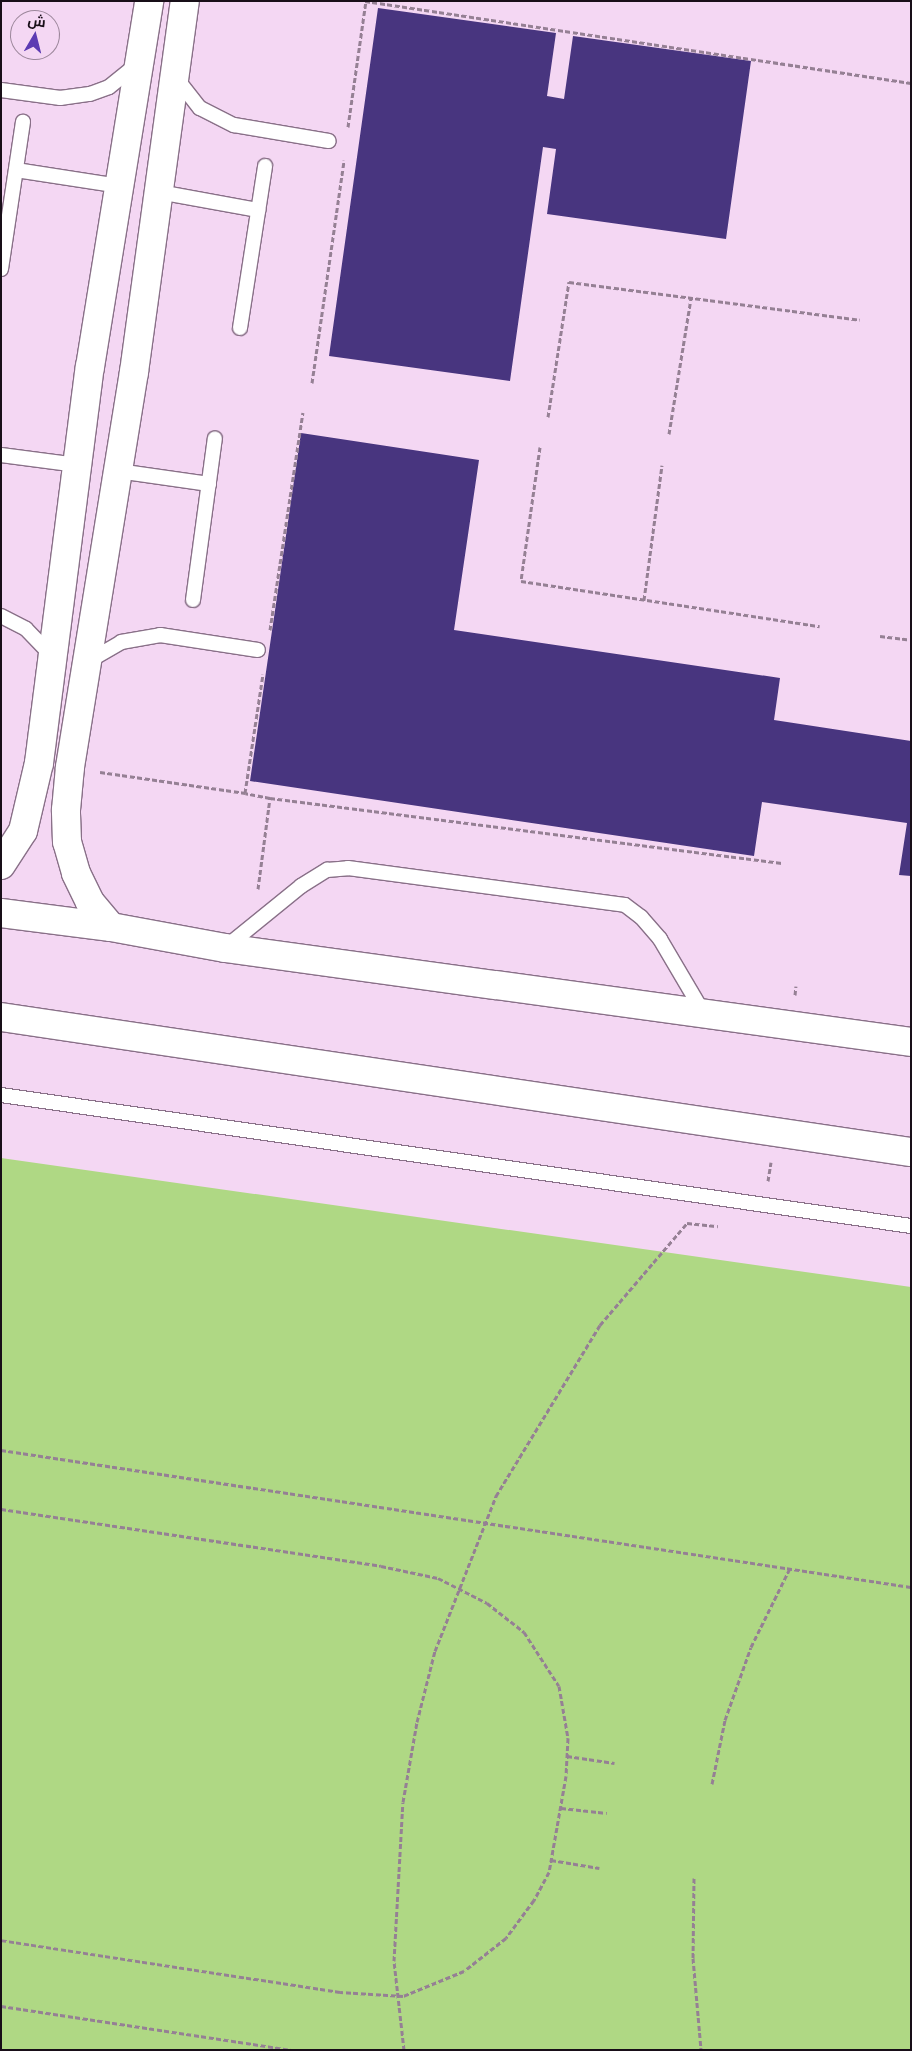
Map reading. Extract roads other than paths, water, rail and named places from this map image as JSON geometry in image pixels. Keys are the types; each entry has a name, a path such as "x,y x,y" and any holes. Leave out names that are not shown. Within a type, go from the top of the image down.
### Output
{"street":[{"path":"1,865 24,830 31,804 53,657 77,465 149,1"},
{"path":"111,927 90,902 76,873 67,842 70,767 118,471 185,1"},
{"path":"1,913 111,927 225,948 911,1042"},
{"path":"1,1017 911,1152"}],"lane":[{"path":"1,90 60,98 90,94 109,87 140,61"},
{"path":"175,76 190,98 217,118 234,126 329,141"},
{"path":"1,269 23,122"},
{"path":"240,328 265,166"},
{"path":"16,170 119,186"},
{"path":"159,192 258,210"},
{"path":"193,600 215,438"},
{"path":"1,455 77,465"},
{"path":"118,471 209,484"},
{"path":"1,616 26,629 53,657"},
{"path":"87,662 120,642 160,635 258,650"},
{"path":"225,948 301,886 327,870 348,868 625,905 641,917 660,939 703,1012"},
{"path":"1,1095 911,1226"}]}
